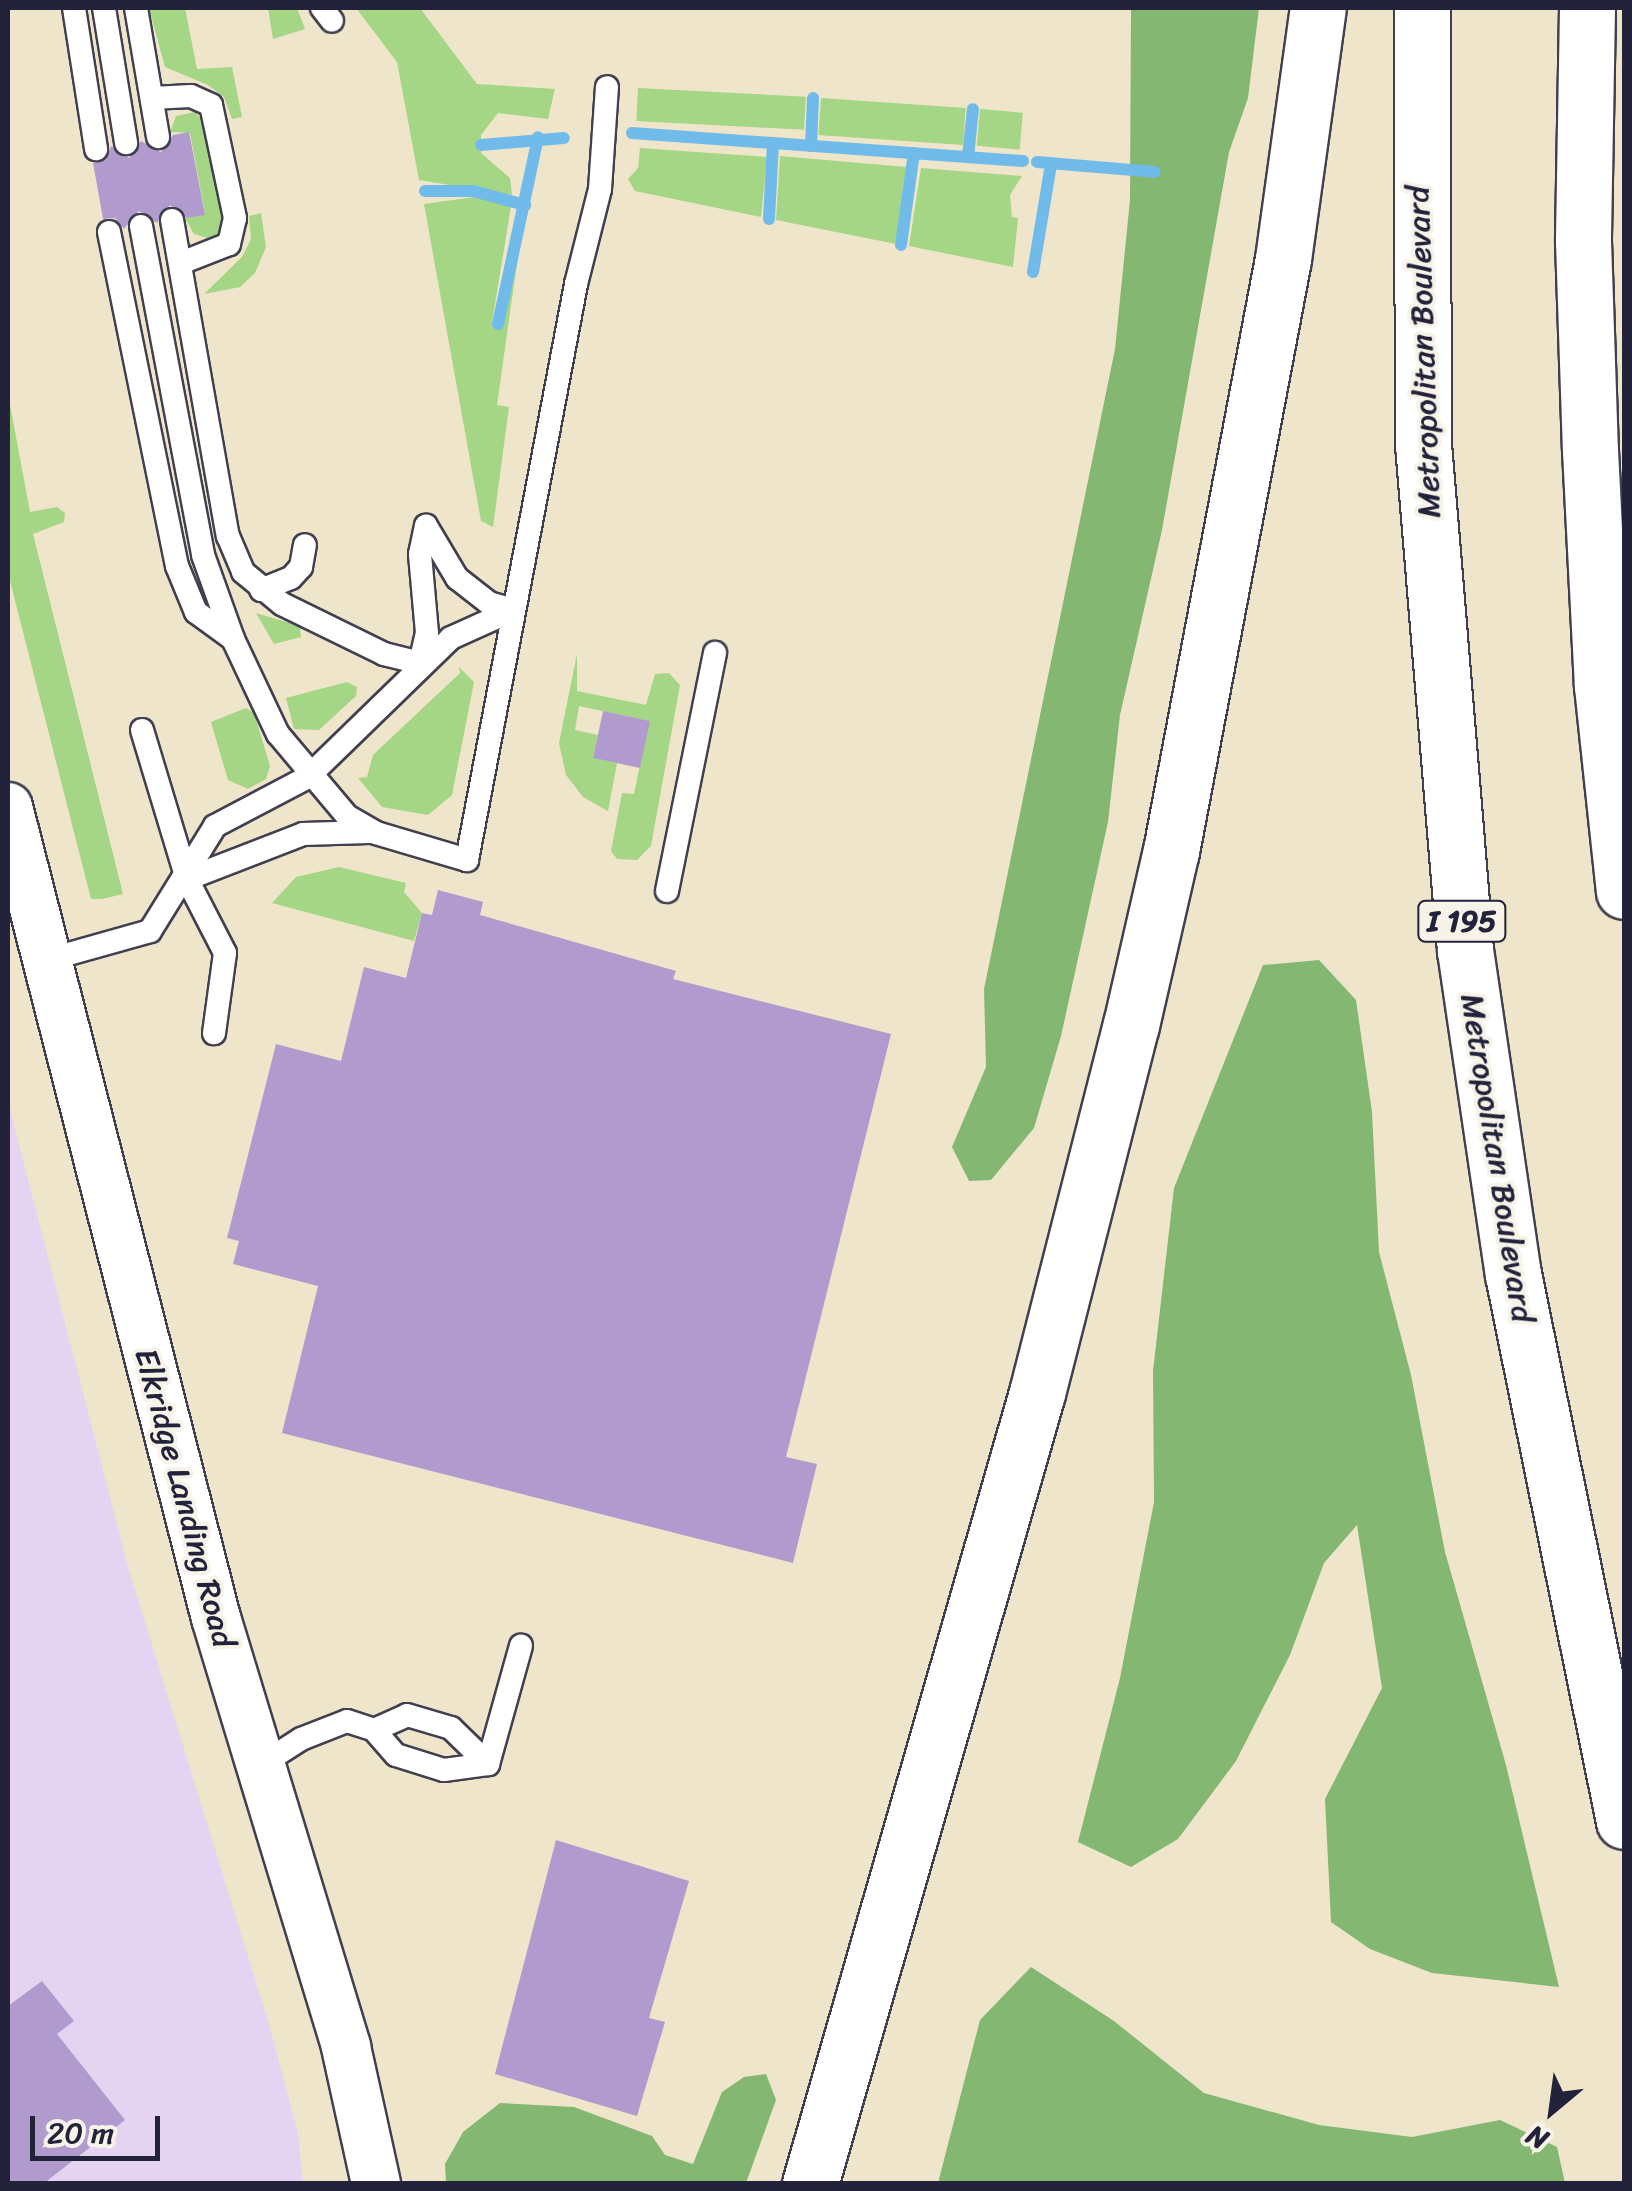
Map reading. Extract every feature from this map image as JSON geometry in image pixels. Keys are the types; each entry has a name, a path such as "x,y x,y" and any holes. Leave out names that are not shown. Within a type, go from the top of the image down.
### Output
{"highway":[{"path":"810,2184 1037,1392 1131,1025 1171,850 1283,260 1318,8"},
{"name":"Metropolitan Boulevard","path":"1422,8 1423,444 1464,950 1513,1274 1624,1821"},
{"path":"1588,8 1583,241 1590,450 1602,686 1624,891"}],"street":[{"name":"Elkridge Landing Road","path":"8,806 256,1768 346,2047 376,2184"}],"lane":[{"path":"74,8 96,149"},
{"path":"104,8 126,143"},
{"path":"136,8 158,137"},
{"path":"186,879 303,834 376,834 467,860 513,610 600,189 608,87"},
{"path":"152,98 191,96 211,105 236,218 229,244 181,263"},
{"path":"172,220 231,550 261,590 384,654 420,663"},
{"path":"141,226 203,554 233,639 278,734 308,777 376,834"},
{"path":"110,232 178,566 196,612 233,639"},
{"path":"420,663 427,634 420,554 426,526 457,578 489,603 513,610"},
{"path":"261,590 291,578 301,568 304,544"},
{"path":"47,960 150,932 215,826 308,777 420,663 482,619 513,610"},
{"path":"667,891 715,653"},
{"path":"142,730 186,879 225,954 214,1033"},
{"path":"488,1764 521,1646"},
{"path":"374,1730 407,1715 451,1728 488,1764"},
{"path":"256,1768 301,1739 347,1721 374,1730 396,1755 444,1770 488,1764"}],"shaded area":[{"path":"8,1102 128,1567 270,2028 298,2133 303,2183 8,2183"}],"green space":[{"path":"149,8 185,8 197,69 232,67 242,117 232,119 224,97 208,85 165,67"},
{"path":"268,8 297,8 305,29 273,39"},
{"path":"356,8 420,8 477,84 555,89 548,119 498,113 481,135 481,153 510,178 512,195 419,180 397,62"},
{"path":"1131,8 1259,8 1248,98 1229,152 1162,530 1120,715 1108,822 1061,1036 1034,1128 991,1180 969,1181 952,1147 986,1067 984,989 1115,349 1130,200"},
{"path":"638,88 806,97 804,130 636,121"},
{"path":"821,98 966,108 963,145 818,135"},
{"path":"980,109 1023,113 1020,150 977,146"},
{"path":"195,112 204,122 222,215 220,233 207,238 194,234 185,218 205,214 190,133 170,132 176,116"},
{"path":"640,148 767,157 761,217 635,191 628,179 638,168"},
{"path":"780,156 906,167 896,244 776,220"},
{"path":"921,168 1022,176 1010,195 1012,217 1018,218 1013,267 909,246"},
{"path":"475,197 511,206 492,323 503,325 520,242 497,405 509,407 493,527 481,521 424,204"},
{"path":"261,213 266,247 255,273 240,287 204,294 242,257 251,239 249,216"},
{"path":"8,394 30,512 57,507 65,513 64,522 33,534 123,894 102,899 91,899 8,573"},
{"path":"256,613 300,626 301,637 274,644"},
{"path":"577,654 577,691 646,705 655,674 669,673 680,685 651,846 637,860 617,859 611,851 622,793 634,794 649,721 579,706 575,730 598,735 593,758 617,763 608,811 583,797 566,775 559,743"},
{"path":"459,667 474,682 452,795 428,815 382,807 358,778 367,777 373,755 460,673"},
{"path":"347,682 357,687 356,696 319,730 294,729 286,698"},
{"path":"246,708 254,713 270,766 266,779 248,789 228,780 211,722"},
{"path":"339,867 406,883 404,892 422,913 414,941 272,903 296,877"},
{"path":"1319,960 1356,1000 1372,1112 1379,1252 1411,1375 1445,1552 1506,1765 1559,1987 1432,1973 1370,1949 1331,1922 1325,1799 1382,1688 1357,1525 1324,1563 1290,1655 1236,1761 1178,1839 1131,1867 1078,1842 1120,1678 1154,1502 1153,1371 1174,1188 1263,965"},
{"path":"1031,1967 1114,2021 1204,2093 1319,2125 1412,2137 1500,2120 1557,2147 1565,2183 938,2183 980,2020"},
{"path":"766,2074 776,2100 746,2183 446,2183 445,2164 463,2132 500,2103 574,2107 652,2136 665,2155 693,2164 722,2092 744,2077"}],"building":[{"path":"189,132 205,215 187,218 170,205 157,223 139,211 124,229 115,218 103,219 93,163 106,160 111,146 129,158 141,141 161,152 173,135"},
{"path":"603,711 650,721 640,768 593,758"},
{"path":"438,890 483,902 480,915 676,971 673,979 891,1034 786,1457 817,1464 793,1563 282,1433 318,1286 233,1264 239,1241 227,1238 276,1044 341,1061 364,967 406,978 422,913 432,915"},
{"path":"556,1840 689,1881 649,2018 665,2022 637,2116 495,2074"},
{"path":"42,1981 74,2021 57,2034 125,2120 43,2184 8,2184 8,2006"}],"waterway":[{"path":"811,146 813,98"},
{"path":"968,157 973,109"},
{"path":"632,133 1023,161"},
{"path":"498,324 538,137"},
{"path":"481,145 564,138"},
{"path":"769,219 773,143"},
{"path":"901,245 914,153"},
{"path":"1037,162 1155,172"},
{"path":"1033,272 1051,164"},
{"path":"425,191 473,191 525,205"}]}
